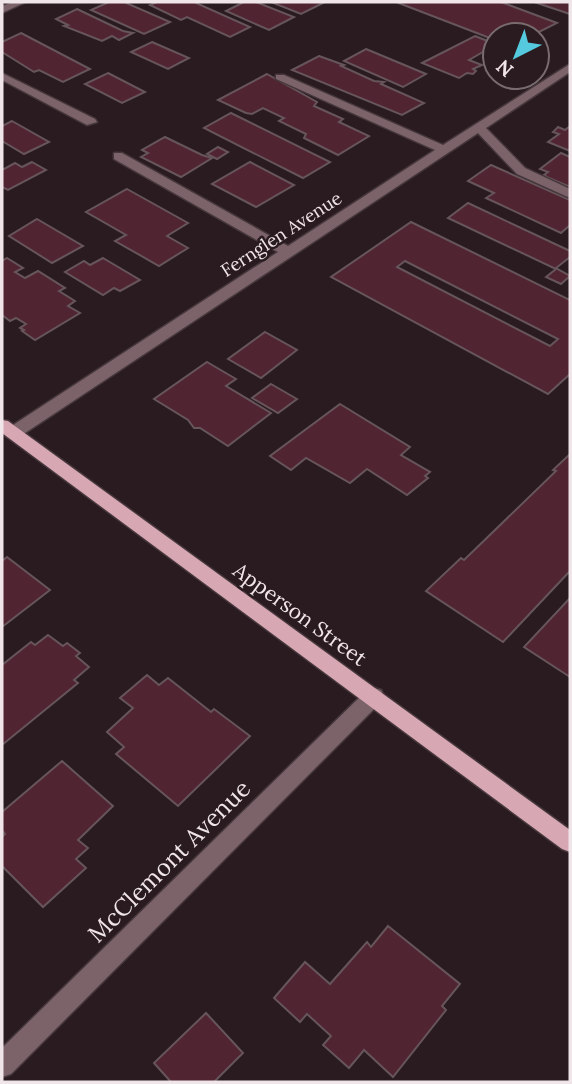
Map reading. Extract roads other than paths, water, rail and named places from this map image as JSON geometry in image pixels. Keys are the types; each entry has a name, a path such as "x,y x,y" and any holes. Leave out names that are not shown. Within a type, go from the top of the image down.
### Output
{"main road":[{"name":"Apperson Street","path":"7,429 570,842"}],"street":[{"path":"2,10 21,2"},
{"name":"Fernglen Avenue","path":"7,429 288,253 570,67"},
{"path":"2,76 91,122"},
{"path":"280,77 444,150"},
{"path":"478,127 497,143 522,171 570,194"},
{"path":"118,156 288,253"},
{"name":"McClemont Avenue","path":"2,1065 374,696"}]}
